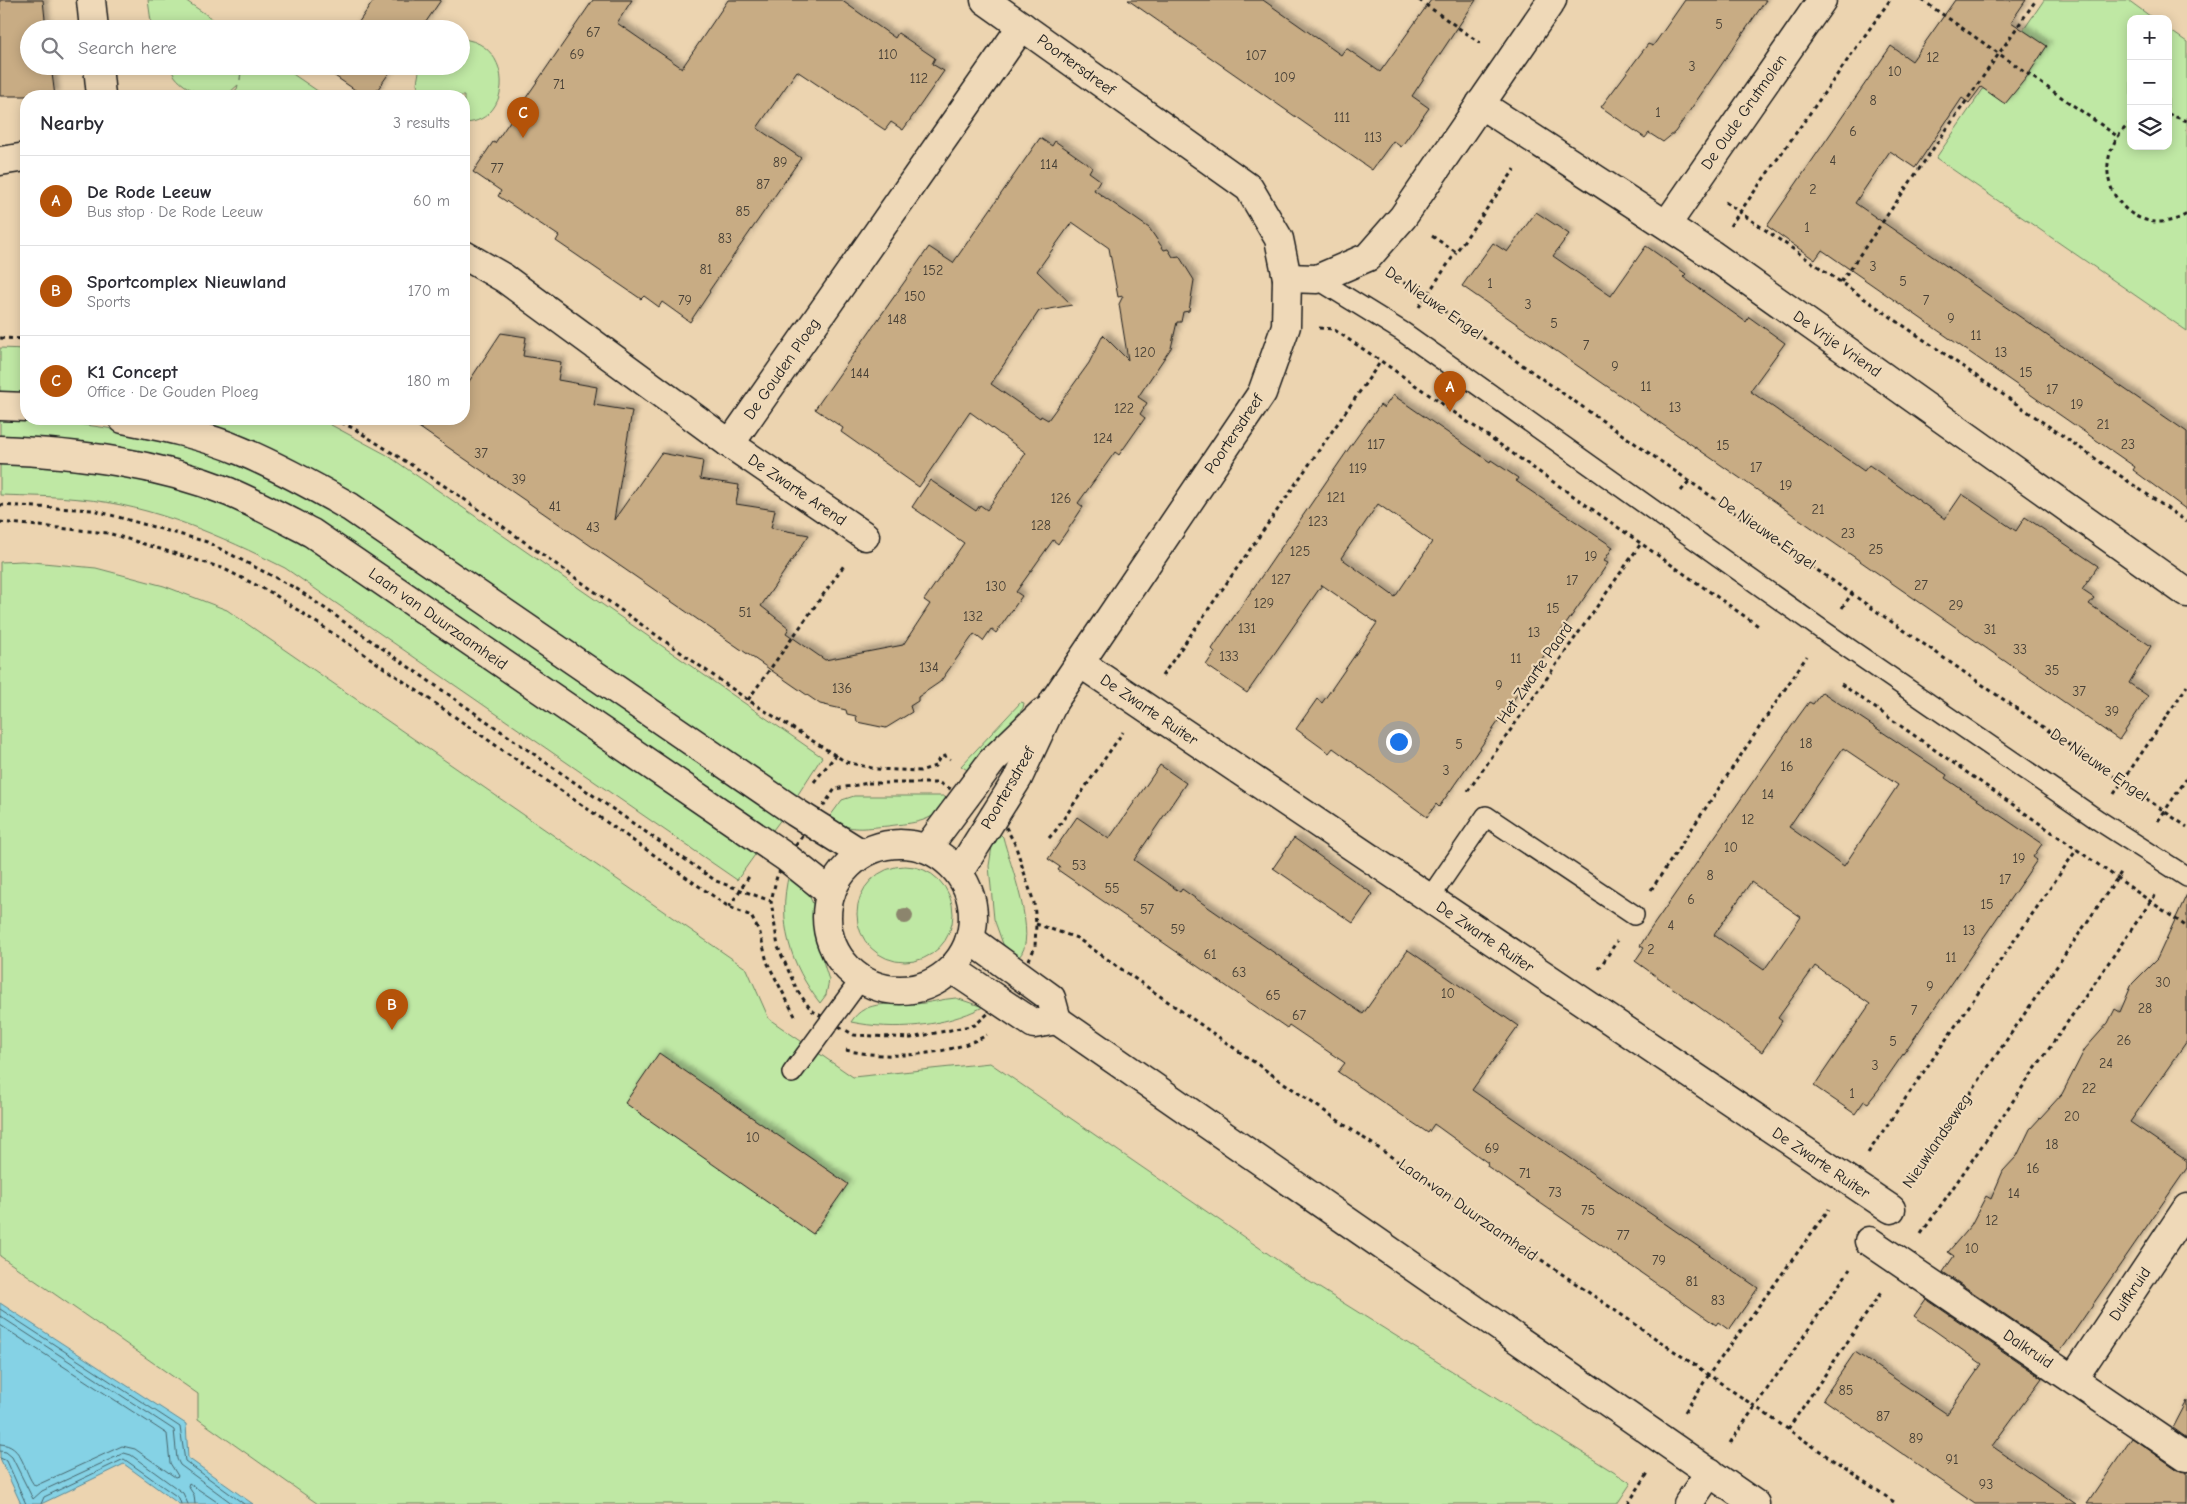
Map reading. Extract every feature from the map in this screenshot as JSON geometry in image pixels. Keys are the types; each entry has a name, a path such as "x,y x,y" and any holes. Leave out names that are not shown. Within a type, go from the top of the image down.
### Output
{"street":[{"path":"91,0 93,20"},
{"name":"Poortersdreef","path":"959,872 1018,778 1054,701 1262,393 1286,326 1287,278 1279,239 1248,188 985,0"},
{"path":"1287,278 1317,279 1368,257 1403,217 1552,0"},
{"name":"De Oude Grutmolen","path":"1667,224 1822,0"},
{"name":"De Gouden Ploeg","path":"730,444 1022,26"},
{"path":"99,75 100,90"},
{"name":"De Vrije Vriend","path":"1480,104 1711,254 2187,593"},
{"path":"0,161 20,158"},
{"path":"470,258 504,278 730,444"},
{"path":"0,406 20,407"},
{"path":"151,425 240,450 297,476 350,507 812,822 862,854"},
{"name":"De Zwarte Arend","path":"730,444 865,536"},
{"name":"Laan van Duurzaamheid","path":"0,450 64,453 110,460 202,483 230,492 312,532 787,858 831,893"},
{"name":"De Zwarte Ruiter","path":"1080,664 1891,1209"},
{"name":"Poortersdreef","path":"927,848 992,761 1054,701"},
{"path":"894,844 911,844 927,848 959,872 968,887 974,922 970,939 952,969 927,985 898,991 879,988 861,979 842,963 830,941 827,917 831,893 843,870 862,854 878,847 894,844"},
{"path":"970,939 1051,998 1057,1020 1755,1504"},
{"path":"952,969 1034,1024 1057,1020"},
{"name":"Duifkruid","path":"2072,1379 2187,1208"},
{"name":"Dalkruid","path":"1869,1241 2187,1457"},
{"path":"1688,1504 1710,1472"}],"lane":[{"path":"1317,279 1403,332 1660,517 1726,561 1825,632 2098,820 2180,873"},
{"path":"1429,899 1486,816 1634,915"},
{"path":"792,1073 861,979"}],"path":[{"path":"1419,0 1509,63"},
{"path":"1711,254 1890,0"},
{"path":"1922,0 2117,136"},
{"path":"1841,282 2000,55 2036,0"},
{"path":"2172,115 2187,121"},
{"path":"2127,126 2117,136 2109,151 2106,168 2110,185 2118,200 2130,212 2145,220 2163,222 2180,218 2187,214"},
{"path":"1049,838 1403,332 1456,252 1536,140"},
{"path":"1696,182 2187,522"},
{"path":"1403,217 1456,252"},
{"name":"De Nieuwe Engel","path":"1368,257 1853,592 2187,827"},
{"path":"1286,326 1333,329 1766,631"},
{"path":"0,338 20,339"},
{"path":"347,425 454,492 748,700 846,762 876,769 920,771 935,766 940,758 946,756 954,764"},
{"name":"Het Zwarte Paard","path":"1466,793 1641,543 1690,480"},
{"path":"0,505 93,510 208,542 224,550 297,589 716,881 771,901"},
{"path":"0,522 108,533 222,568 272,593 729,907 752,916 760,933 766,962 792,1012 816,1039 850,1051 900,1056 931,1052 976,1041 991,1033"},
{"path":"748,700 865,536"},
{"path":"1578,1000 1805,658 1853,592"},
{"path":"1798,653 1813,664"},
{"path":"1837,681 2187,927"},
{"path":"1708,1376 1849,1181 2076,849 2098,820 2187,686"},
{"path":"813,784 836,755"},
{"name":"Nieuwlandseweg","path":"1891,1209 2187,778"},
{"path":"939,783 964,797 992,818 1003,822 1015,844 1025,870 1036,924 1035,947 1020,974 1000,1003 975,1025 911,1038 854,1035 829,1022 811,1010 797,990 778,947 771,901 777,876 787,858 835,789 850,784 939,783"},
{"path":"729,907 754,870"},
{"path":"1788,1429 2150,902 2180,873"},
{"name":"Laan van Duurzaamheid","path":"1036,924 1077,938 1708,1376 1897,1504"},
{"path":"1710,1472 1869,1241"}],"green space":[{"path":"148,0 185,0 214,20 151,20"},
{"path":"2044,0 2128,0 2149,15 2127,15 2127,150 2172,150 2172,32 2187,42 2187,331 1936,158"},
{"path":"470,41 478,43 491,53 498,67 501,82 499,97 492,110 480,119 470,122 470,90 419,90 417,83 418,75 470,75"},
{"path":"174,75 240,75 240,80 241,75 294,75 316,90 236,90 238,85 232,90 192,90"},
{"path":"0,348 20,349 20,395 0,393"},
{"path":"0,418 20,419 20,425 88,425 146,435 203,450 231,460 314,498 782,818 770,834 327,528 0,438"},
{"path":"198,425 331,425 387,455 822,757 795,799 365,501 312,470 272,452"},
{"path":"0,464 79,465 197,492 294,536 757,852 737,880 285,568 186,524 134,508 107,502 70,498 0,495"},
{"path":"22,561 96,568 164,586 227,610 747,969 769,1019 853,1077 990,1063 1305,1279 1631,1483 1617,1504 318,1504 198,1419 198,1394 0,1256 0,562"},
{"path":"1021,702 1024,703 1023,708 972,773 961,766"},
{"path":"854,796 943,796 950,800 936,814 929,818 907,824 858,828 844,826 828,819 842,800"},
{"path":"999,833 1003,837 1025,918 1026,935 1024,948 1018,958 1003,944 994,919 989,866 993,840"},
{"path":"905,866 923,870 939,880 949,896 953,914 949,932 939,948 923,958 905,962 887,958 871,948 861,932 857,914 861,896 871,880 887,870"},
{"path":"789,874 806,888 813,904 816,939 829,980 826,995 820,1003 801,973 789,942 785,909"},
{"path":"956,998 983,1007 952,1019 919,1025 885,1026 851,1022 857,1014 872,1006 916,1004"}],"water":[{"path":"0,1303 186,1424 188,1458 253,1504 179,1504 124,1464 41,1504 21,1504 0,1458"}],"building":[{"path":"0,0 43,0 45,20 20,20 20,75 52,75 54,90 20,90 20,96 0,96"},
{"path":"374,0 441,0 427,20 360,20"},
{"path":"593,0 632,0 617,23 682,68 728,0 841,0 895,38 898,33 935,58 932,64 944,71 903,130 891,122 885,130 797,71 757,128 801,158 709,291 690,322 662,302 659,307 644,296 641,299 556,241 559,236 498,196 501,191 473,172"},
{"path":"1128,0 1263,0 1341,55 1346,48 1380,72 1431,0 1476,0 1412,96 1429,108 1401,147 1393,141 1372,170"},
{"path":"1685,0 1766,0 1675,132 1663,142 1649,133 1645,138 1601,107 1648,44 1653,46"},
{"path":"1955,0 2026,0 2011,22 2047,46 2026,78 2005,104 1981,87 1969,103 1962,98 1915,168 1890,151 1855,203 2187,432 2187,510 2133,470 2135,467 1822,250 1815,260 1767,226 1891,46 1912,61"},
{"path":"333,75 388,75 377,90 355,90"},
{"path":"1040,138 1052,146 1055,141 1092,167 1089,172 1100,180 1094,190 1149,228 1164,250 1168,249 1173,257 1179,256 1194,280 1189,311 1183,312 1181,322 1177,322 1171,348 1138,397 1147,403 1140,414 1145,418 1119,455 1115,452 1078,503 1083,507 1058,544 1053,540 1016,592 1022,596 996,633 991,629 983,641 974,634 940,682 918,697 918,701 910,706 912,712 886,728 857,722 856,716 847,714 846,710 820,704 416,425 470,425 470,380 501,333 526,337 523,356 561,362 558,380 597,387 594,405 632,411 614,520 661,453 703,461 700,479 739,485 736,504 775,510 771,528 809,535 761,606 789,628 786,633 825,660 903,645 930,604 924,600 964,543 912,507 930,480 976,511 980,505 987,510 1026,453 970,412 919,487 841,432 843,428 815,409 929,247 953,263","holes":["1072,222 1109,248 1118,297 1123,296 1119,304 1128,360 1103,335 1089,363 1048,420 1041,416 1040,418 991,384 1039,311 1072,305 1037,271"]},
{"path":"1536,212 1569,234 1553,256 1611,296 1646,246 1686,274 1683,277 1746,322 1749,317 1785,343 1750,391 1864,471 1869,465 1945,519 1962,494 2016,531 2025,517 2098,566 2082,590 2094,598 2089,604 2151,646 2129,683 2148,696 2119,740 1462,286 1493,243 1507,252"},
{"path":"1393,395 1490,462 1491,460 1518,478 1516,481 1613,547 1604,561 1608,563 1598,578 1439,807 1436,804 1427,817 1333,748 1329,753 1296,729 1317,699 1322,703 1377,623 1322,585 1247,693 1206,665 1215,652 1212,649 1352,444 1380,405 1384,408","holes":["1378,504 1432,542 1395,597 1341,558"]},
{"path":"1822,692 1947,775 1945,778 2042,844 2033,857 2037,860 1879,1089 1868,1103 1864,1101 1855,1114 1814,1086 1870,1004 1815,966 1778,1018 1782,1021 1762,1052 1635,961 1644,948 1640,946 1650,930 1798,717 1809,702 1813,704","holes":["1843,748 1898,785 1844,866 1789,827","1751,882 1801,917 1764,970 1714,935"]},
{"path":"1160,765 1186,783 1134,860 1180,892 1182,889 1363,1014 1408,950 1518,1026 1472,1090 1758,1288 1729,1330 1718,1322 1716,1325 1487,1166 1488,1163 1434,1124 1428,1133 1338,1072 1345,1063 1289,1025 1287,1028 1058,870 1060,867 1048,859 1077,817 1109,839"},
{"path":"1294,838 1373,894 1353,923 1273,868"},
{"path":"2187,894 2187,1041 2130,1122 2187,1161 2187,1168 2060,1352 1943,1272 1954,1256 1948,1252 1971,1225 1986,1196 1991,1199 2003,1171 2017,1156 2030,1129 2062,1094 2085,1049 2108,1023 2115,1009 2120,1012 2132,984 2157,959"},
{"path":"659,1053 848,1184 813,1234 625,1103"},
{"path":"1926,1299 2042,1378 1992,1446 2076,1504 1975,1504 1823,1399 1855,1352 1947,1414 1982,1364 1914,1316"},
{"path":"2187,1401 2187,1438 2173,1428"},
{"path":"2132,1438 2178,1470 2187,1472 2187,1504 2087,1504"}],"place":[{"name":"K1 Concept","path":"523,138"},
{"name":"De Rode Leeuw","path":"1450,412"},
{"name":"Sportcomplex Nieuwland","path":"392,1030"}]}
